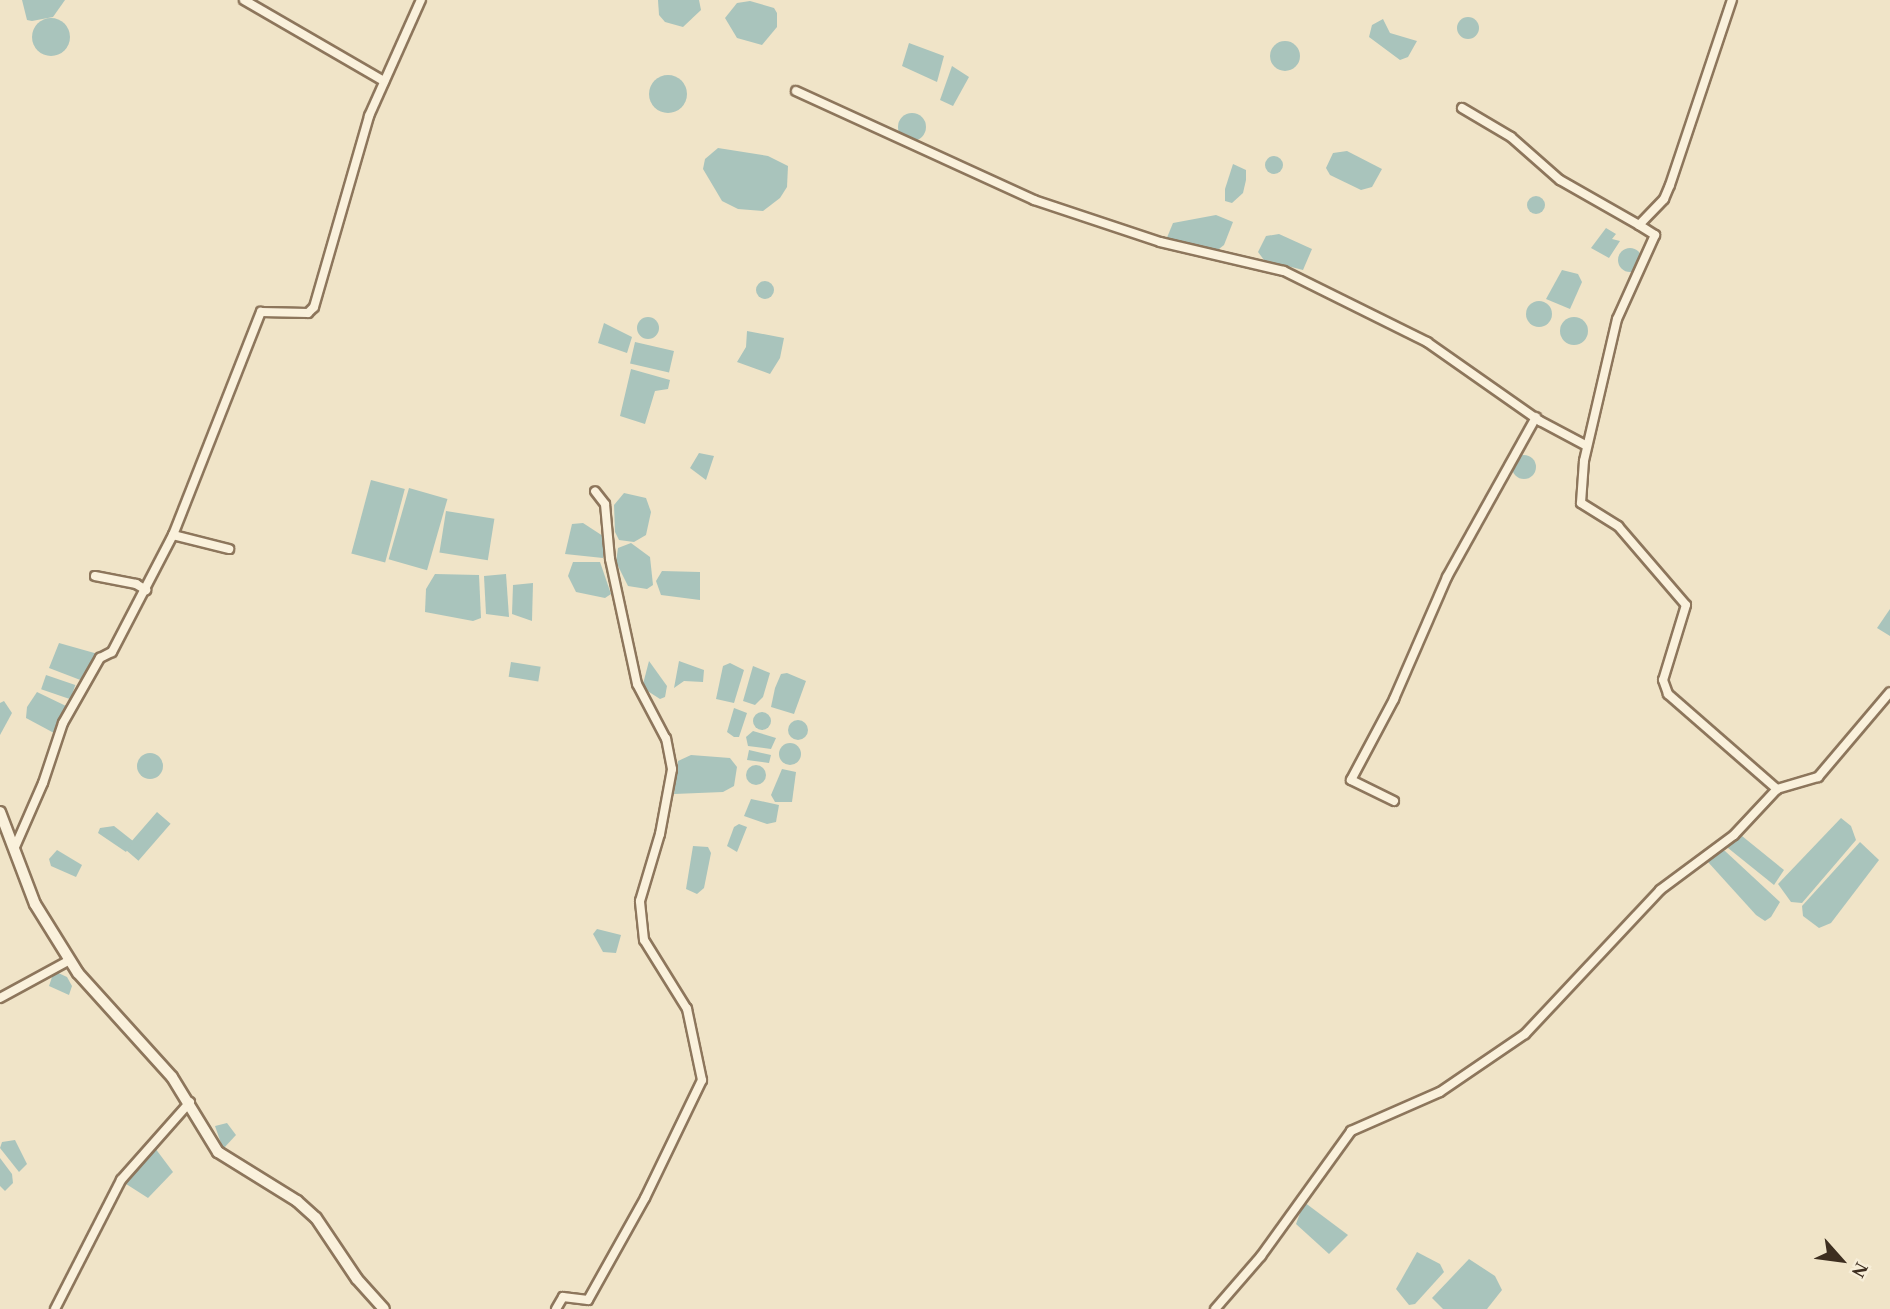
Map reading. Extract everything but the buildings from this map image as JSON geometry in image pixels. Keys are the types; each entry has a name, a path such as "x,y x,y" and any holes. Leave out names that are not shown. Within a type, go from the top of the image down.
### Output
{"street":[{"path":"244,0 384,81"},
{"path":"15,847 44,783 63,723 100,658 112,652 173,535 261,312 308,313 314,307 369,116 421,0"},
{"path":"1639,225 1667,192 1732,0"},
{"path":"796,91 1034,200 1160,242 1284,271 1427,342 1536,417 1587,446"},
{"path":"1462,108 1511,136 1560,180 1655,234 1617,319 1587,446 1581,503 1618,526 1686,605 1663,680 1668,694 1777,789"},
{"path":"1394,801 1351,780 1394,699 1447,577 1536,417"},
{"path":"556,1309 563,1297 588,1300 645,1198 702,1080 687,1009 644,940 639,901 656,848 672,769 666,739 637,684 610,559 605,504 595,491"},
{"path":"173,535 229,549"},
{"path":"95,576 136,584 146,590"},
{"path":"1215,1309 1261,1256 1351,1130 1440,1092 1525,1034 1660,890 1734,835 1777,789 1818,777 1890,692"},
{"path":"0,812 35,904 70,960 190,1102 218,1152 297,1201 316,1218 357,1279 384,1309"},
{"path":"0,998 70,960"},
{"path":"55,1309 121,1180 190,1102"}],"water":[{"path":"22,0 65,0 53,17 32,21 27,20"},
{"path":"658,0 699,0 701,10 683,27 665,22 659,15"},
{"path":"750,1 774,8 777,13 777,27 762,45 737,38 725,18 737,3"},
{"path":"1468,17 1476,20 1479,28 1476,36 1468,39 1460,36 1457,28 1460,20"},
{"path":"51,18 65,23 70,37 65,51 51,56 37,51 32,37 37,23"},
{"path":"1383,19 1390,33 1417,41 1408,57 1400,60 1369,37 1372,25"},
{"path":"1285,41 1296,45 1300,56 1296,67 1285,71 1274,67 1270,56 1274,45"},
{"path":"909,43 944,56 937,82 902,66"},
{"path":"952,66 969,77 953,106 940,100"},
{"path":"668,75 682,80 687,94 682,108 668,113 654,108 649,94 654,80"},
{"path":"912,113 922,117 926,127 922,137 912,141 902,137 898,127 902,117"},
{"path":"718,148 768,156 788,166 787,187 780,198 763,211 738,209 722,201 703,169 705,159"},
{"path":"1347,151 1382,169 1372,187 1361,190 1330,175 1326,168 1333,153"},
{"path":"1274,156 1280,159 1283,165 1280,171 1274,174 1268,171 1265,165 1268,159"},
{"path":"1233,164 1246,170 1246,180 1243,193 1232,203 1225,201 1225,189"},
{"path":"1532,196 1540,196 1545,205 1543,212 1532,214 1527,209 1527,201"},
{"path":"1216,215 1233,222 1224,245 1214,253 1166,240 1173,223"},
{"path":"1606,228 1616,234 1612,239 1620,241 1609,258 1591,248"},
{"path":"1279,234 1312,249 1303,270 1264,260 1258,252 1266,236"},
{"path":"1630,248 1639,251 1642,260 1639,269 1630,272 1621,269 1618,260 1621,251"},
{"path":"1562,270 1578,274 1582,282 1570,309 1546,299"},
{"path":"765,281 771,284 774,290 771,296 765,299 759,296 756,290 759,284"},
{"path":"1539,301 1548,305 1552,314 1548,323 1539,327 1530,323 1526,314 1530,305"},
{"path":"648,317 656,320 659,328 656,336 648,339 640,336 637,328 640,320"},
{"path":"1574,317 1584,321 1588,331 1584,341 1574,345 1564,341 1560,331 1564,321"},
{"path":"604,323 632,337 627,353 598,343"},
{"path":"747,331 784,338 780,358 770,374 737,362 746,347"},
{"path":"635,342 674,351 669,372 630,363"},
{"path":"631,369 670,380 668,389 655,391 645,424 620,416"},
{"path":"699,453 714,456 706,480 690,468"},
{"path":"1524,455 1532,459 1536,467 1532,475 1524,479 1516,475 1512,467 1516,459"},
{"path":"371,480 405,489 385,562 351,553"},
{"path":"409,488 447,499 427,570 389,559"},
{"path":"624,493 646,498 651,512 646,535 634,542 619,540 615,532 614,505"},
{"path":"446,511 494,519 488,560 439,552"},
{"path":"583,523 606,538 603,558 565,554 572,524"},
{"path":"631,543 650,557 653,585 647,589 628,586 616,562 618,548"},
{"path":"573,562 600,562 611,594 605,598 576,592 568,576"},
{"path":"662,571 700,572 700,600 661,595 656,581"},
{"path":"435,574 479,575 481,618 473,621 425,612 426,589"},
{"path":"506,574 509,617 486,614 484,576"},
{"path":"533,583 532,621 512,614 513,585"},
{"path":"1890,609 1890,636 1877,628"},
{"path":"59,643 98,654 83,681 49,668"},
{"path":"649,661 667,686 665,697 660,699 646,690 643,684"},
{"path":"679,661 704,670 703,682 684,681 674,688"},
{"path":"511,662 541,667 538,682 509,677"},
{"path":"730,663 744,670 734,703 716,699 723,666"},
{"path":"753,666 770,673 763,697 755,705 743,701"},
{"path":"787,673 806,681 794,714 771,707 781,674"},
{"path":"46,675 75,685 70,699 41,689"},
{"path":"37,692 66,706 54,733 26,718 27,707"},
{"path":"4,701 12,713 0,735 0,703"},
{"path":"734,708 747,713 739,737 727,732"},
{"path":"762,712 768,715 771,721 768,727 762,730 756,727 753,721 756,715"},
{"path":"798,720 805,723 808,730 805,737 798,740 791,737 788,730 791,723"},
{"path":"753,731 776,738 771,749 748,746 746,737"},
{"path":"790,743 798,746 801,754 798,762 790,765 782,762 779,754 782,746"},
{"path":"749,750 771,755 769,763 747,760"},
{"path":"150,753 159,757 163,766 159,775 150,779 141,775 137,766 141,757"},
{"path":"691,755 730,758 737,767 734,786 723,792 674,794 678,761"},
{"path":"756,765 763,768 766,775 763,782 756,785 749,782 746,775 749,768"},
{"path":"782,769 796,772 792,802 775,802 771,795"},
{"path":"751,799 779,805 776,822 767,824 744,816"},
{"path":"157,812 171,824 138,861 125,849"},
{"path":"1841,818 1851,826 1856,840 1802,903 1791,902 1778,884"},
{"path":"739,824 747,827 737,852 727,846 734,827"},
{"path":"114,826 133,841 126,852 98,833 100,828"},
{"path":"1742,836 1784,870 1774,885 1728,848 1729,843"},
{"path":"1860,842 1879,860 1831,923 1819,928 1803,916 1802,906"},
{"path":"693,846 708,847 711,853 704,888 697,894 686,889"},
{"path":"57,850 82,865 76,877 51,866 49,859"},
{"path":"1716,851 1725,851 1780,902 1771,917 1765,921 1756,915 1708,862"},
{"path":"597,929 621,935 616,953 603,952 593,934"},
{"path":"54,971 67,977 72,986 69,995 49,986"},
{"path":"227,1123 236,1135 223,1149 215,1126"},
{"path":"15,1140 27,1164 19,1172 0,1148 2,1142"},
{"path":"155,1148 173,1172 148,1198 123,1182"},
{"path":"0,1158 12,1174 13,1183 5,1191 0,1186"},
{"path":"1304,1202 1348,1235 1329,1254 1296,1224"},
{"path":"1417,1252 1440,1264 1444,1272 1415,1304 1409,1305 1396,1289"},
{"path":"1469,1259 1495,1276 1502,1290 1487,1309 1443,1309 1432,1298"}]}
